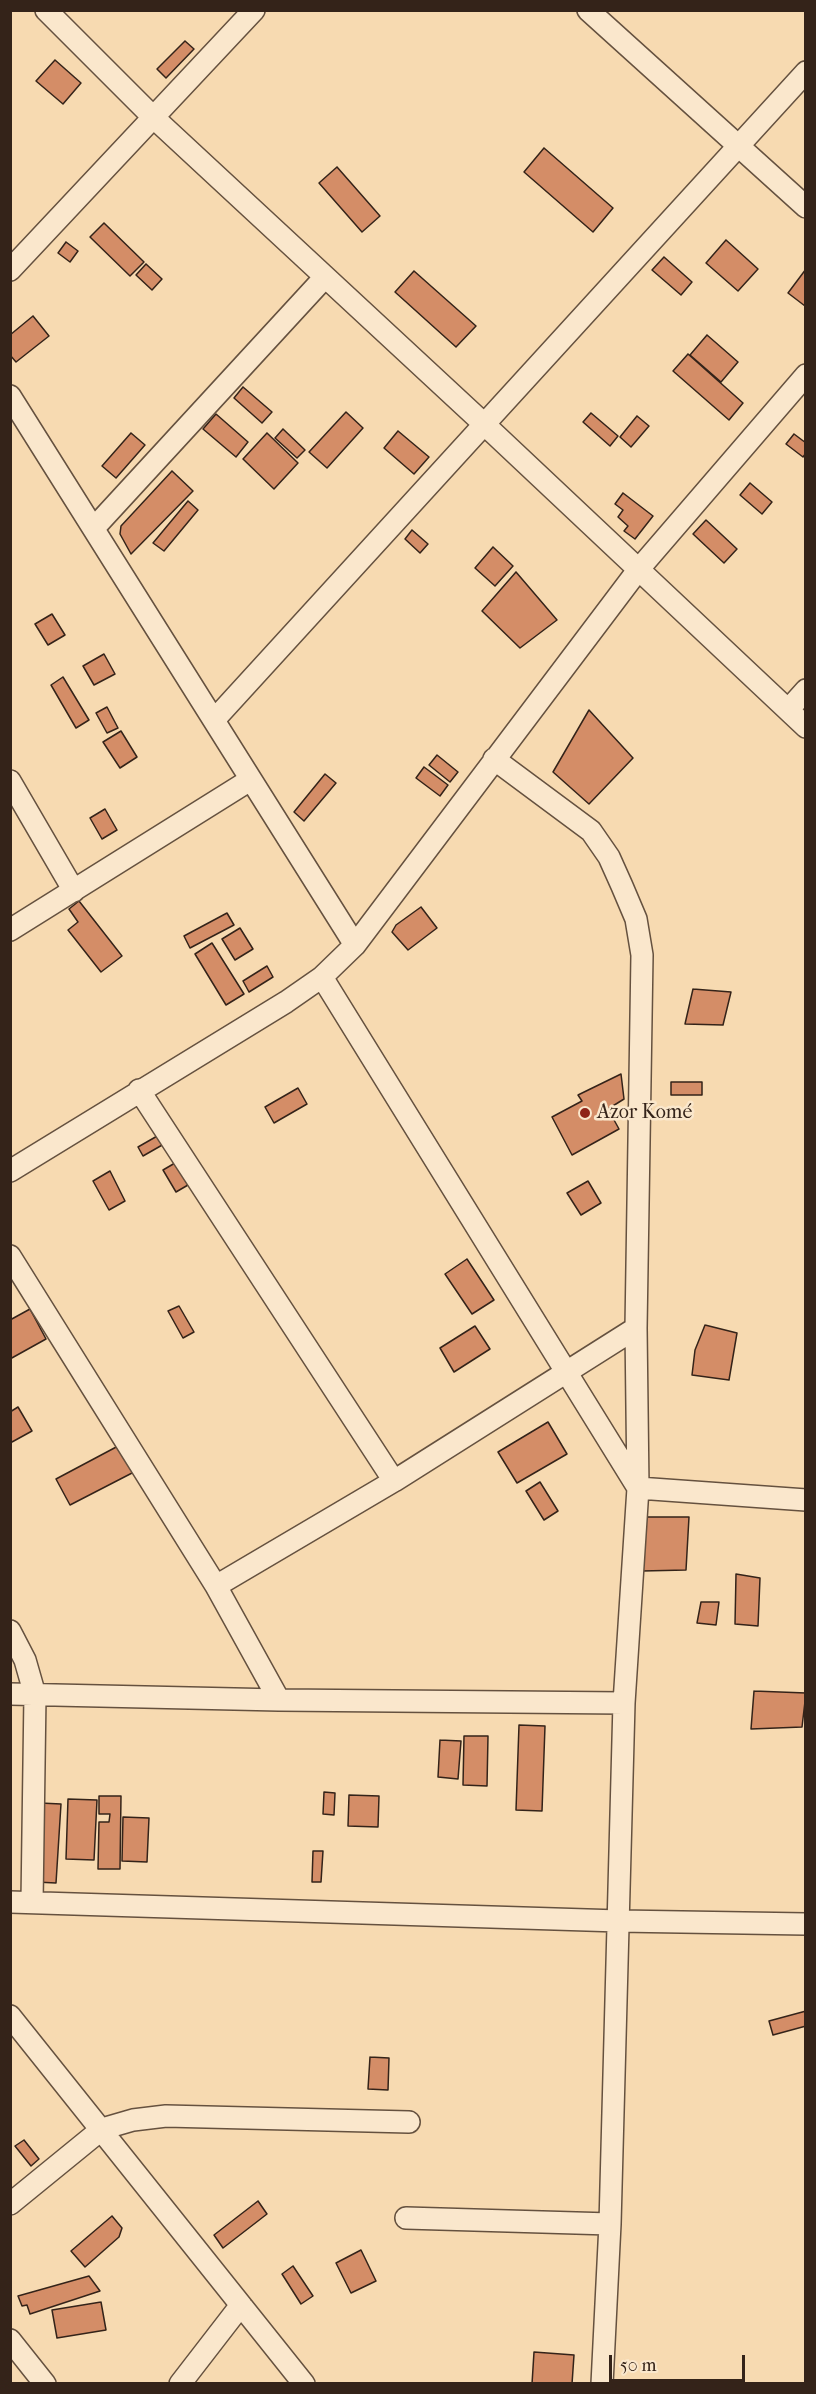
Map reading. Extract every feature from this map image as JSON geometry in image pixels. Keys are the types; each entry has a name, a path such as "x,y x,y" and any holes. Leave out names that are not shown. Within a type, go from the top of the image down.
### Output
{"street":[{"path":"46,10 153,117 806,727"},
{"path":"10,270 254,10"},
{"path":"588,10 806,207"},
{"path":"214,719 806,72"},
{"path":"94,528 325,277"},
{"path":"10,1171 286,1002 322,977 356,945 638,570 806,375"},
{"path":"10,396 356,945"},
{"path":"788,710 806,690"},
{"path":"494,759 591,831 609,857 636,920 642,955 636,1329 638,1488 624,1703 610,2224 602,2384"},
{"path":"10,930 250,780"},
{"path":"10,781 74,891"},
{"path":"322,977 638,1488"},
{"path":"139,1090 394,1481"},
{"path":"10,1256 216,1586 279,1700"},
{"path":"216,1586 394,1481 636,1329"},
{"path":"638,1488 806,1500"},
{"path":"10,1631 25,1660 35,1695 32,1902"},
{"path":"10,1694 279,1700 624,1703"},
{"path":"10,1902 619,1921 806,1924"},
{"path":"10,2016 304,2384"},
{"path":"10,2204 102,2129 134,2120 166,2116 409,2122"},
{"path":"406,2218 610,2224"},
{"path":"180,2384 242,2305"},
{"path":"10,2340 17,2361 45,2384"}],"building":[{"path":"185,41 194,49 166,78 157,69"},
{"path":"55,60 81,83 63,104 36,81"},
{"path":"544,148 613,208 593,232 524,172"},
{"path":"337,167 380,216 362,232 319,183"},
{"path":"104,223 144,262 130,276 90,237"},
{"path":"726,240 758,269 738,291 706,263"},
{"path":"66,242 78,251 70,262 58,253"},
{"path":"664,257 692,282 681,295 652,270"},
{"path":"146,264 162,279 152,290 136,275"},
{"path":"806,269 806,305 805,306 788,293"},
{"path":"414,271 476,326 456,347 395,292"},
{"path":"33,316 49,336 16,362 10,355 10,335"},
{"path":"707,335 738,362 721,382 690,355"},
{"path":"688,354 743,403 729,420 673,371"},
{"path":"243,387 272,412 262,423 234,398"},
{"path":"346,412 363,428 327,468 309,452"},
{"path":"591,413 618,436 610,446 583,422"},
{"path":"216,414 248,442 236,457 203,429"},
{"path":"637,416 649,426 631,447 620,437"},
{"path":"283,429 305,450 297,458 275,438"},
{"path":"398,431 429,457 414,474 384,448"},
{"path":"131,433 145,445 116,478 102,466"},
{"path":"267,433 298,463 274,489 243,459"},
{"path":"794,434 806,443 806,453 803,457 786,444"},
{"path":"172,471 193,491 131,554 120,534 121,526"},
{"path":"750,483 772,502 762,514 740,495"},
{"path":"623,493 653,516 635,539 624,531 628,526 618,517 623,510 615,504"},
{"path":"188,501 198,510 164,551 153,543"},
{"path":"706,520 737,549 724,563 693,534"},
{"path":"412,530 428,544 420,553 405,539"},
{"path":"493,547 513,566 495,586 475,568"},
{"path":"516,572 557,620 520,648 482,611"},
{"path":"52,614 65,635 48,645 35,624"},
{"path":"104,654 115,674 94,685 83,666"},
{"path":"63,677 89,720 76,728 51,685"},
{"path":"107,707 118,728 107,733 96,713"},
{"path":"589,710 633,758 589,804 553,772"},
{"path":"121,731 137,757 120,768 103,742"},
{"path":"437,755 458,772 450,782 429,765"},
{"path":"424,767 448,785 440,796 416,778"},
{"path":"325,774 336,783 304,821 294,812"},
{"path":"105,809 117,830 102,839 90,818"},
{"path":"79,901 122,956 101,972 68,930 78,922 69,909"},
{"path":"421,907 437,928 408,950 392,932 396,925"},
{"path":"227,913 234,925 190,948 184,936"},
{"path":"240,928 253,949 235,960 222,939"},
{"path":"212,943 244,994 226,1005 195,954"},
{"path":"267,966 273,977 249,992 243,981"},
{"path":"693,989 731,992 723,1025 685,1024"},
{"name":"Azor Komé","path":"621,1074 624,1099 608,1109 619,1129 572,1155 552,1117 582,1101 578,1095"},
{"path":"671,1082 702,1082 702,1095 671,1095"},
{"path":"298,1088 307,1104 274,1123 265,1107"},
{"path":"159,1135 164,1144 143,1156 138,1147"},
{"path":"175,1163 188,1185 176,1192 163,1170"},
{"path":"110,1171 125,1201 109,1210 93,1181"},
{"path":"588,1181 601,1203 581,1215 567,1193"},
{"path":"467,1259 494,1300 472,1314 445,1274"},
{"path":"179,1306 194,1332 183,1338 168,1311"},
{"path":"30,1309 46,1339 10,1359 10,1320"},
{"path":"705,1325 737,1333 729,1380 692,1375 695,1350"},
{"path":"475,1326 490,1349 454,1372 440,1348"},
{"path":"18,1407 32,1431 12,1442 10,1412"},
{"path":"548,1422 567,1454 517,1483 498,1452"},
{"path":"120,1445 134,1472 70,1505 56,1479"},
{"path":"540,1482 558,1511 544,1520 526,1491"},
{"path":"646,1517 689,1517 686,1570 642,1571"},
{"path":"736,1574 760,1578 758,1626 735,1624"},
{"path":"701,1602 719,1602 716,1625 697,1623"},
{"path":"754,1691 806,1693 802,1727 751,1729"},
{"path":"519,1725 545,1726 542,1811 516,1810"},
{"path":"464,1736 488,1736 487,1786 463,1785"},
{"path":"440,1740 461,1741 458,1779 438,1777"},
{"path":"324,1792 335,1793 334,1815 323,1814"},
{"path":"349,1795 379,1796 378,1827 348,1826"},
{"path":"99,1796 121,1796 120,1869 98,1869 99,1822 109,1822 110,1814 99,1814"},
{"path":"68,1799 97,1800 94,1860 66,1859"},
{"path":"40,1803 61,1804 56,1883 36,1882"},
{"path":"123,1817 149,1818 147,1862 122,1861"},
{"path":"313,1851 323,1851 321,1882 312,1882"},
{"path":"806,2011 806,2026 773,2035 769,2021"},
{"path":"370,2057 389,2058 388,2090 368,2089"},
{"path":"24,2140 39,2159 31,2166 15,2146"},
{"path":"258,2201 267,2214 223,2248 214,2235"},
{"path":"112,2216 122,2228 119,2237 85,2267 71,2251"},
{"path":"361,2250 376,2281 351,2293 336,2263"},
{"path":"293,2266 313,2296 301,2304 282,2274"},
{"path":"89,2276 100,2291 30,2314 27,2305 22,2306 18,2296"},
{"path":"101,2302 106,2330 57,2338 52,2310"},
{"path":"534,2352 574,2355 572,2384 532,2384"}],"place":[{"name":"Azor Komé","path":"585,1113"}]}
